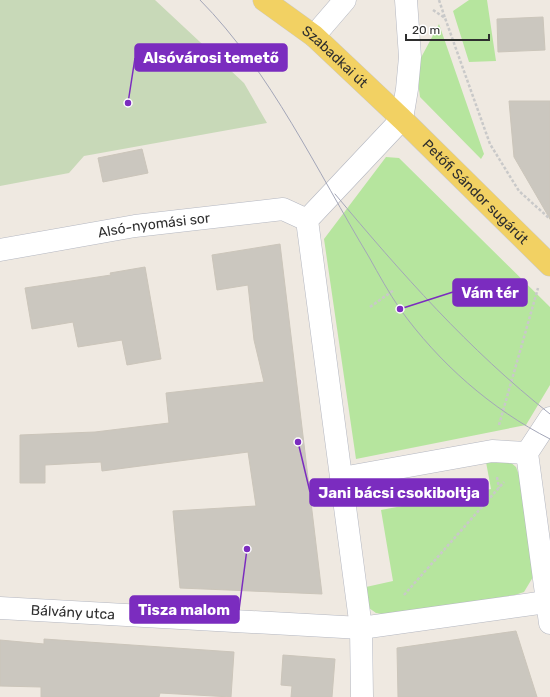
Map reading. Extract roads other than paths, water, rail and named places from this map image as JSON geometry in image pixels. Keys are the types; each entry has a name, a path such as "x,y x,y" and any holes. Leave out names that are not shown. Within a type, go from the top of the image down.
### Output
{"main road":[{"name":"Szabadkai út","path":"264,0 314,36 402,119"},
{"name":"Petőfi Sándor sugárút","path":"402,119 548,263"}],"street":[{"path":"314,36 345,0"},
{"path":"362,697 361,628 307,220 402,119 410,57 406,0"},
{"name":"Alsó-nyomási sor","path":"0,250 135,226 283,209 307,220"},
{"path":"550,418 527,454 550,623"},
{"path":"342,478 492,451 527,454"},
{"name":"Bálvány utca","path":"0,608 361,628 546,602"}],"tram line":[{"path":"200,0 226,28 271,90 292,123 388,290 415,329 449,366 487,399 507,414 550,439"},
{"path":"335,194 385,253 437,310 492,364 550,414"}],"place":[{"name":"Alsóvárosi temető","path":"128,103"},
{"name":"Vám tér","path":"400,309"},
{"name":"Jani bácsi csokiboltja","path":"298,442"},
{"name":"Tisza malom","path":"247,549"}]}
